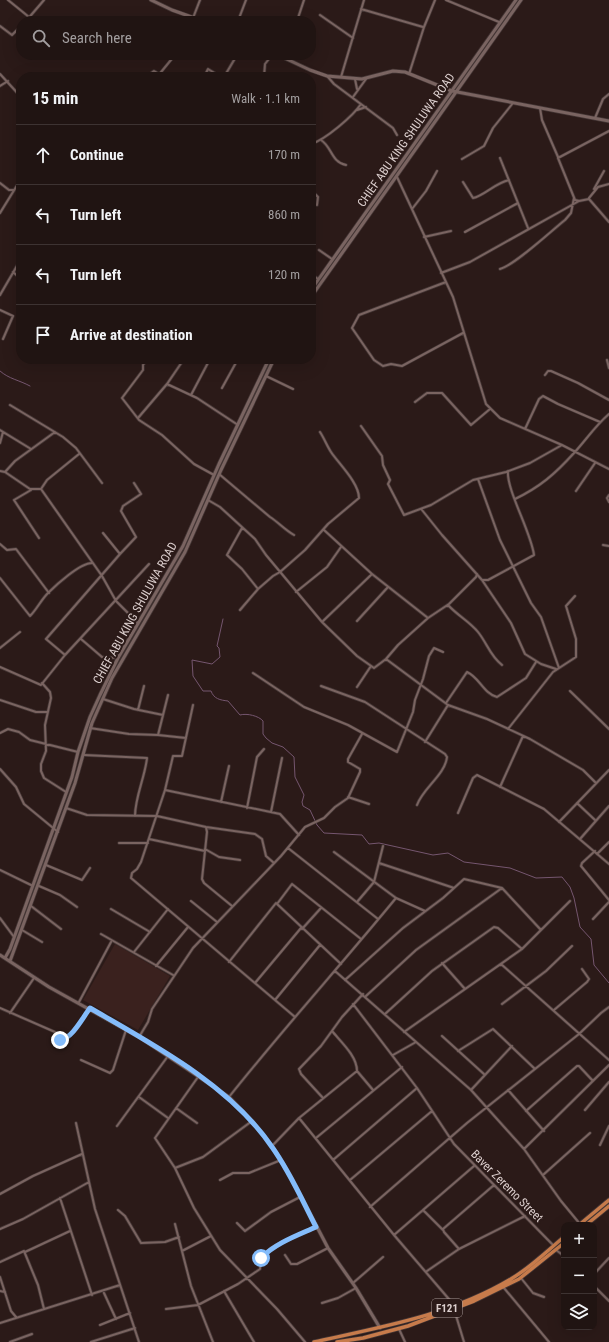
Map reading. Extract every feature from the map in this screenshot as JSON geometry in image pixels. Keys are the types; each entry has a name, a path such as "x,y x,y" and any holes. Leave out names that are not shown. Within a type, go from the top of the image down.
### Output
{"main road":[{"path":"582,1222 609,1200"},
{"path":"590,1222 609,1206"},
{"name":"F121","path":"314,1342 407,1322 454,1307 519,1277 561,1240"},
{"name":"F121","path":"337,1342 399,1329 504,1288 561,1246"}],"street":[{"path":"8,0 28,16"},
{"path":"30,16 44,0"},
{"path":"151,0 189,16"},
{"path":"194,16 200,0"},
{"path":"240,16 246,0"},
{"path":"299,16 304,0"},
{"path":"341,77 364,0"},
{"path":"410,74 424,27 435,0"},
{"path":"446,0 499,22"},
{"name":"CHIEF ABU KING SHULUWA ROAD","path":"316,282 516,0"},
{"path":"316,290 521,0"},
{"path":"361,9 424,27"},
{"path":"320,15 353,38"},
{"path":"0,26 12,35 16,31"},
{"path":"161,72 171,60"},
{"path":"227,72 234,60"},
{"path":"264,72 265,64 268,60"},
{"path":"289,60 310,70 328,76 355,79 366,78 393,71 410,74 452,91 609,121"},
{"path":"0,74 16,90"},
{"path":"328,76 329,80 393,128 397,135"},
{"path":"353,97 366,78"},
{"path":"355,79 357,90"},
{"path":"0,86 8,81"},
{"path":"595,118 603,99 609,94"},
{"path":"462,159 484,146 493,128 513,103"},
{"path":"316,142 323,140 356,111 360,104"},
{"path":"356,111 366,107"},
{"path":"500,269 510,264 565,220 571,213 574,198 542,120 540,108"},
{"path":"558,158 609,131"},
{"path":"323,140 339,164 346,165"},
{"path":"500,158 528,228"},
{"path":"412,209 426,191 437,171"},
{"path":"441,274 470,262 528,228 573,204 588,198 604,171"},
{"path":"397,176 441,274 453,297 482,398 490,409 500,418 562,445 609,469"},
{"path":"464,182 473,198 488,188 509,180"},
{"path":"0,183 9,190 14,190"},
{"path":"593,190 601,185 609,184"},
{"path":"0,213 16,187"},
{"path":"316,195 318,197 317,205"},
{"path":"574,198 580,201"},
{"path":"588,198 609,221"},
{"path":"465,232 518,203"},
{"path":"361,219 364,222"},
{"path":"424,237 451,231"},
{"path":"318,250 332,259"},
{"path":"0,295 16,267"},
{"path":"446,282 359,315 352,328 374,360 384,366 391,364 402,366 464,333"},
{"path":"0,310 13,316 3,339"},
{"path":"607,360 609,368"},
{"path":"144,364 143,370 122,398 138,418 162,435 194,464 215,474 219,474 278,521 285,529 294,534"},
{"path":"138,418 167,384 181,364"},
{"path":"191,395 207,364"},
{"path":"222,388 235,364"},
{"path":"266,364 271,367"},
{"name":"CHIEF ABU KING SHULUWA ROAD","path":"5,958 10,949 34,886 67,793 78,752 90,717 118,658 133,638 139,624 183,546 266,364"},
{"path":"10,961 58,832 90,728 112,678 133,638 185,552 219,474 272,364"},
{"path":"545,375 548,371 551,371 578,383 609,400"},
{"path":"266,376 293,389"},
{"path":"167,384 191,395 238,425"},
{"path":"415,402 427,393 442,393 471,425 490,409"},
{"path":"525,429 539,399 543,396 600,422"},
{"path":"10,405 55,432 76,448 102,483"},
{"path":"515,499 538,488 575,452 600,422 609,414"},
{"path":"361,426 382,456 383,465 390,480 388,484 404,515 422,510 465,484 478,479 508,473 541,458 562,445"},
{"path":"0,430 31,449"},
{"path":"0,443 3,432"},
{"path":"5,472 15,461 55,432"},
{"path":"240,610 258,589 280,572 359,496 345,469 331,452 320,432"},
{"path":"41,489 47,480 79,454"},
{"path":"576,491 595,463"},
{"path":"0,471 5,472 16,482 32,489 41,489"},
{"path":"476,578 488,580 532,556 534,553 525,522 515,499 508,473"},
{"path":"478,479 500,540 531,602 541,617 559,668"},
{"path":"65,655 46,639 93,583 102,576 136,537 121,511 123,506 141,494 134,483"},
{"path":"32,489 14,500 39,538"},
{"path":"41,489 102,576 116,601 139,624"},
{"path":"609,495 607,498 609,502"},
{"path":"208,500 217,504 260,545 266,555 322,622 374,668 386,659 428,618 448,605 476,578 477,574"},
{"path":"422,510 442,535 481,578 511,623 525,654 536,661 556,669"},
{"path":"242,528 226,555 242,569 258,589"},
{"path":"324,529 341,547 372,574 428,618"},
{"path":"103,533 120,554"},
{"path":"0,544 7,550 16,549 49,593"},
{"path":"603,545 609,546"},
{"path":"296,592 326,567 341,547"},
{"path":"0,578 30,616 49,593 78,568 92,562"},
{"path":"42,684 65,655 81,640 107,609 149,564"},
{"path":"322,622 372,574"},
{"path":"357,622 388,587"},
{"path":"508,729 556,669 577,655 576,640 566,606 575,596"},
{"path":"448,605 456,614 477,630 490,652 502,665"},
{"path":"0,648 20,632"},
{"path":"81,640 102,657 118,658"},
{"path":"253,673 304,707 328,716 397,752 413,712 415,700 432,650 434,648 443,652"},
{"path":"386,659 447,704 475,714 523,736 583,770 596,783"},
{"path":"425,742 467,672 481,683 489,694 497,697 526,678 536,661"},
{"path":"357,687 371,666"},
{"path":"0,667 42,684 50,694 45,725 45,754 41,764 42,775 67,793"},
{"path":"138,710 144,686"},
{"path":"321,686 365,702 425,742 441,750 447,759 435,779 420,796 417,805"},
{"path":"570,691 609,728"},
{"path":"158,734 168,695"},
{"path":"103,699 138,710 163,715"},
{"path":"0,700 36,712 47,712"},
{"path":"194,705 182,756 173,756 165,790 148,843 139,866 132,874 131,878 295,1017"},
{"path":"90,728 130,734 158,734 186,738"},
{"path":"0,733 8,729 19,732 30,740 78,752"},
{"path":"139,1037 148,1022 152,1009 173,975 202,938 288,848 307,825 324,818 348,797 360,769 348,762 348,759 362,734"},
{"path":"500,787 523,736"},
{"path":"247,808 257,757 264,749"},
{"path":"82,755 147,758 144,780 136,804 135,816"},
{"path":"271,812 282,758"},
{"path":"221,802 229,766"},
{"path":"0,769 16,787 24,804 58,832"},
{"path":"559,822 609,770"},
{"path":"458,813 476,775 536,804 609,864"},
{"path":"165,790 284,816 299,835"},
{"path":"348,797 369,804"},
{"path":"577,803 596,820"},
{"path":"580,839 609,806"},
{"path":"66,808 87,815 157,816 206,827 259,835 264,842 266,856 274,863"},
{"path":"206,827 207,832 202,880 232,906"},
{"path":"207,832 214,828"},
{"path":"149,839 205,850 219,857 240,860"},
{"path":"597,854 609,842"},
{"path":"118,843 148,843"},
{"path":"357,902 374,882 383,846"},
{"path":"288,848 378,919"},
{"path":"593,919 609,901 581,866 582,863 595,851"},
{"path":"334,852 396,898 425,912"},
{"path":"379,863 454,888"},
{"path":"46,865 81,880 84,879 90,868"},
{"path":"0,870 34,886"},
{"path":"345,980 403,928 425,912 464,879 502,888 541,930"},
{"path":"229,962 292,884 361,939"},
{"path":"39,886 60,895 77,907"},
{"path":"366,997 416,950 502,888"},
{"path":"229,1098 295,1017 396,898"},
{"path":"191,901 217,922"},
{"path":"404,1032 522,949 570,901"},
{"path":"277,904 341,964"},
{"path":"31,906 61,929"},
{"path":"255,983 301,928 321,908"},
{"path":"111,909 150,932"},
{"path":"133,952 168,909"},
{"path":"0,918 14,938"},
{"path":"385,1014 420,981 442,963 495,926 522,949"},
{"path":"156,966 188,927"},
{"path":"22,930 42,942"},
{"path":"102,934 111,942 113,941 173,975"},
{"path":"79,1002 111,942"},
{"path":"275,1000 320,945"},
{"path":"502,1004 550,968 572,946"},
{"path":"0,955 34,978 90,1008 169,1055 229,1098 252,1121 272,1146 328,1248 353,1283 380,1328"},
{"path":"442,963 465,988"},
{"path":"501,964 609,1060"},
{"path":"554,1010 587,982 589,979 582,969"},
{"path":"335,971 363,994 470,1090 524,1149 560,1202 577,1222"},
{"path":"10,1013 34,978"},
{"path":"323,1098 299,1070 321,1046 353,1004 363,994"},
{"name":"Baver Zeremo Street","path":"353,1004 402,1067 449,1138 474,1166 554,1246"},
{"path":"370,1207 486,1107 579,1034 609,1007"},
{"path":"0,1008 55,1032 60,1040 62,1040 70,1033 90,1008"},
{"path":"81,1060 110,1073 113,1070 126,1029"},
{"path":"458,1051 493,1029 535,1069"},
{"path":"332,1031 357,1063 357,1070 373,1090"},
{"path":"442,1036 485,1075"},
{"path":"393,1056 416,1042"},
{"path":"470,1090 512,1046"},
{"path":"117,1126 169,1055"},
{"path":"524,1149 544,1131 609,1065"},
{"path":"526,1111 577,1066 579,1066 593,1081"},
{"path":"316,1138 402,1067"},
{"path":"272,1146 299,1118 357,1070"},
{"path":"199,1076 155,1138 175,1168 194,1208 211,1236 230,1261 248,1278 305,1342"},
{"path":"585,1110 609,1082"},
{"path":"333,1160 417,1088"},
{"path":"508,1090 544,1131"},
{"path":"139,1097 168,1118"},
{"path":"176,1108 197,1123"},
{"path":"350,1180 432,1111"},
{"path":"299,1118 350,1180 370,1207 426,1271 454,1307 464,1342"},
{"path":"175,1168 203,1157 252,1121"},
{"path":"76,1123 89,1182 139,1342"},
{"path":"600,1145 609,1126"},
{"path":"543,1175 590,1133"},
{"path":"0,1194 33,1176 82,1154"},
{"path":"220,1180 233,1174 249,1173 281,1160"},
{"path":"394,1235 474,1166"},
{"path":"0,1229 23,1219 89,1182"},
{"path":"444,1231 446,1225 494,1185"},
{"path":"237,1223 245,1231 271,1212 300,1197"},
{"path":"60,1198 92,1295"},
{"path":"118,1210 124,1216 141,1243 165,1242 179,1237"},
{"path":"423,1210 459,1249"},
{"path":"426,1271 459,1249 525,1216"},
{"path":"174,1224 179,1237 191,1286 213,1342"},
{"path":"166,1309 198,1305 248,1278 260,1269 260,1260 271,1248 316,1227"},
{"path":"0,1262 70,1231"},
{"path":"182,1251 211,1236"},
{"path":"285,1255 291,1264 297,1264 328,1248"},
{"path":"556,1250 561,1254"},
{"path":"25,1252 38,1285 44,1309"},
{"path":"353,1283 383,1257"},
{"path":"597,1271 609,1258"},
{"path":"0,1277 11,1311 16,1317"},
{"path":"519,1277 532,1291 544,1297"},
{"path":"0,1323 120,1285"},
{"path":"322,1303 338,1298 356,1288"},
{"path":"504,1288 549,1342"},
{"path":"597,1289 609,1301"},
{"path":"0,1291 5,1292"},
{"path":"224,1291 254,1342"},
{"path":"104,1293 116,1318"},
{"path":"100,1325 130,1313"},
{"path":"91,1342 135,1328"},
{"path":"399,1329 405,1342"},
{"path":"10,1342 32,1334"}],"shaded area":[{"path":"115,944 170,976 138,1030 83,1000"}],"waterway":[{"path":"0,371 7,376 30,386"},
{"path":"223,619 217,646 219,648 220,657 212,664 192,660 193,676 203,691 211,691 218,699 228,701 240,715 256,716 261,719 263,721 263,734 266,738 272,743 283,747 294,757 295,777 304,795 302,802 303,806 310,810 317,825 324,833 362,835 369,844 379,843 433,855 448,853 464,862 510,868 536,878 562,877 570,887 574,898 580,927 591,939 594,965 609,983"}],"route":[{"path":"60,1040 68,1036 79,1024 90,1008 169,1055 229,1098 252,1121 272,1146 291,1177 316,1227 271,1248 261,1258"}]}
